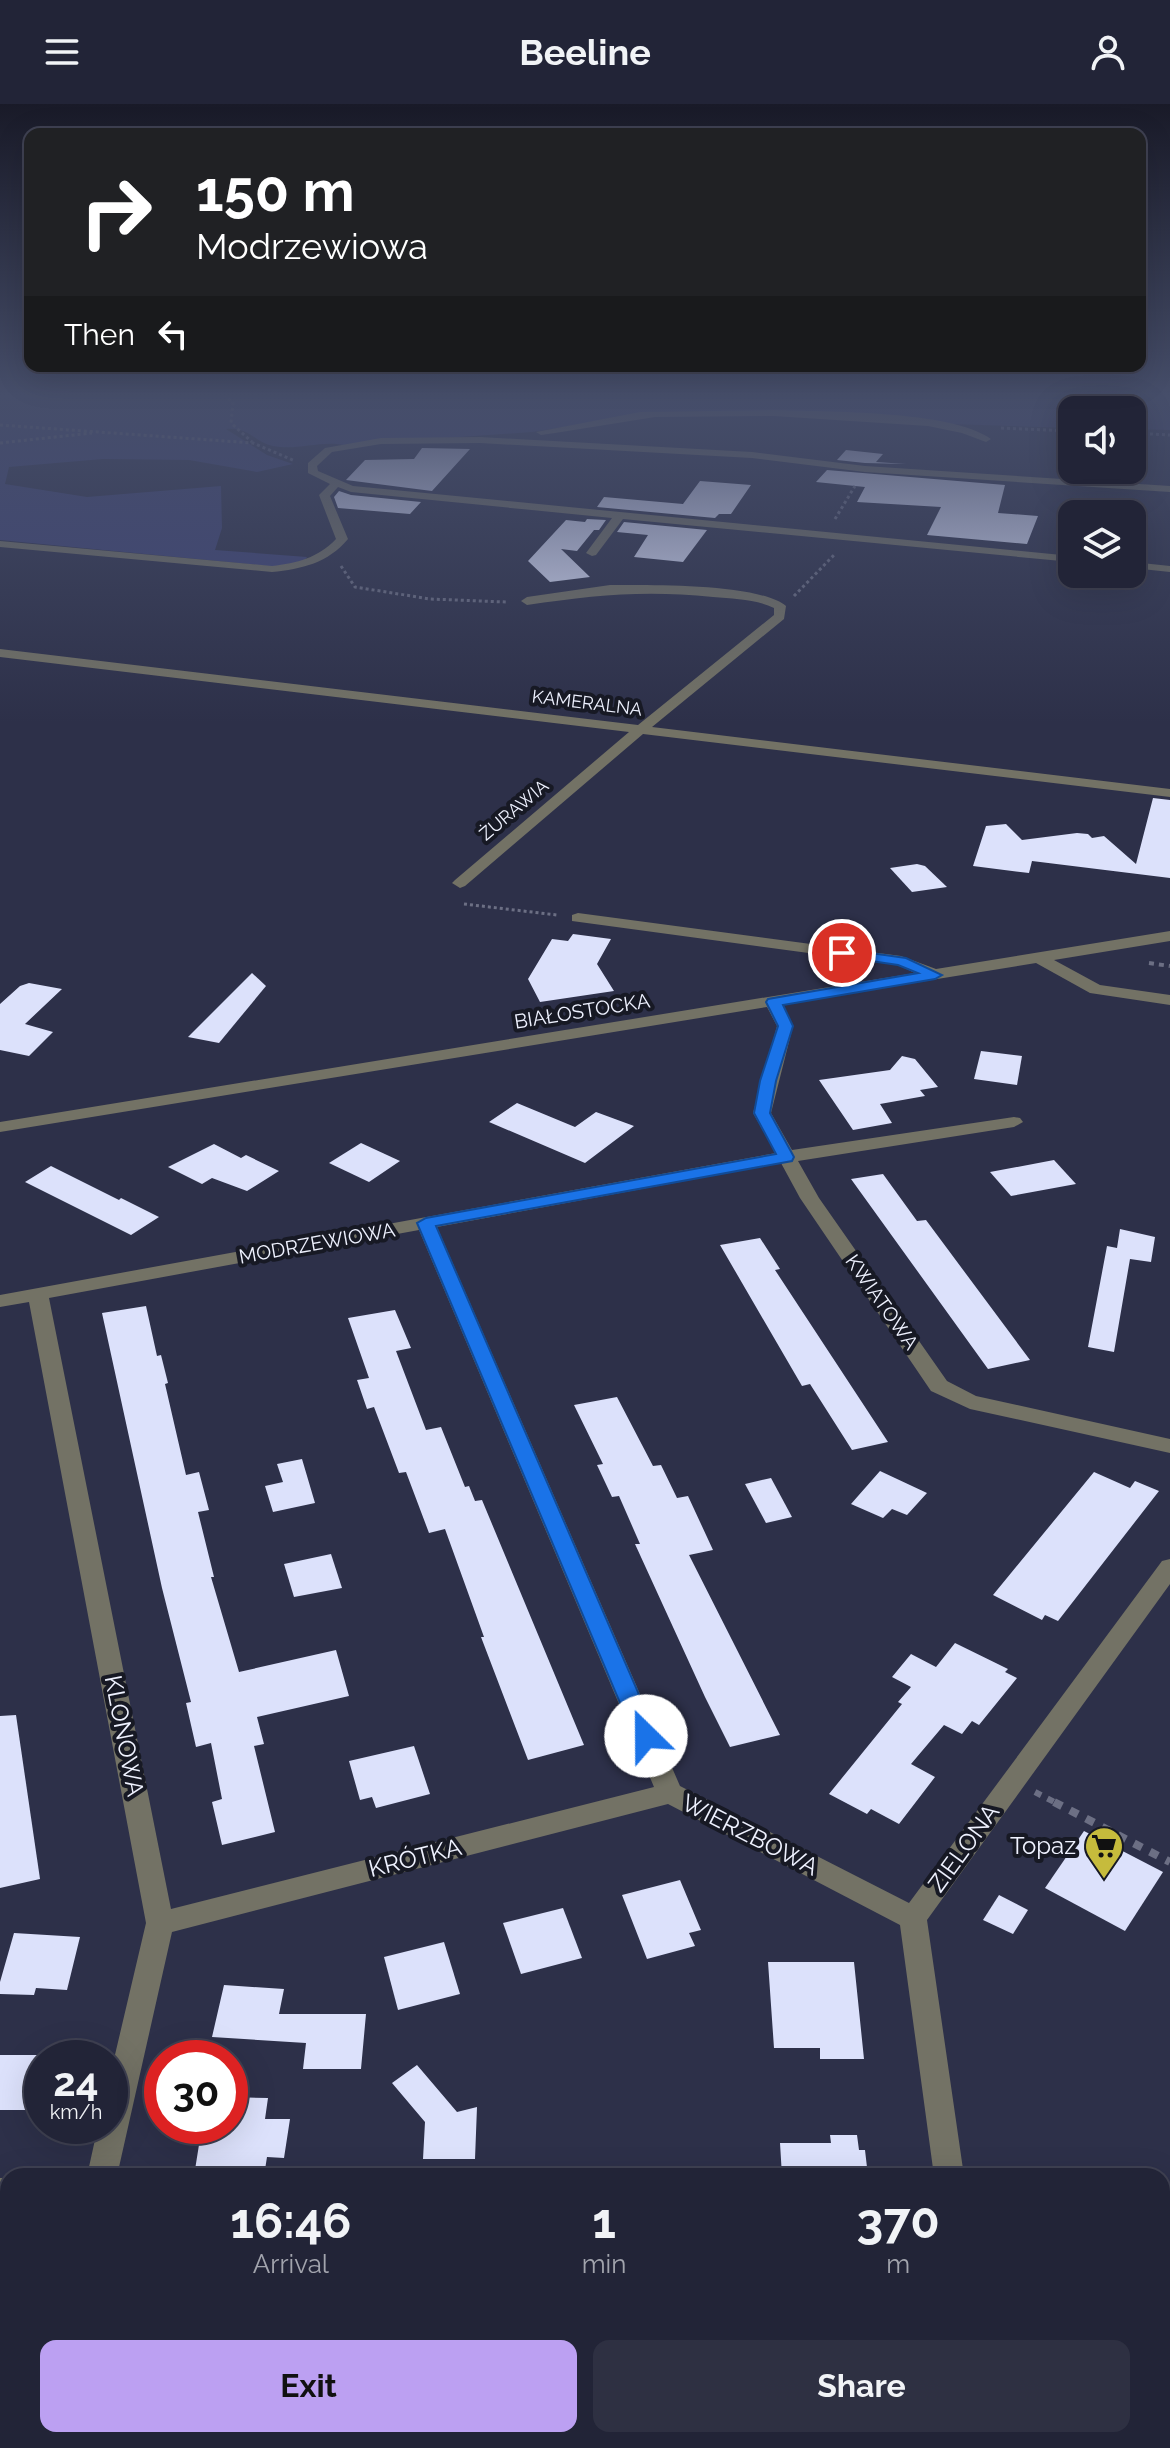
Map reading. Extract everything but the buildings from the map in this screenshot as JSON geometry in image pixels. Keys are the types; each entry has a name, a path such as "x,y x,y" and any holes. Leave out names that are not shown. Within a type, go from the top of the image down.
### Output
{"street":[{"path":"0,544 272,569 306,566 332,551 342,539 328,504"},
{"path":"504,504 1058,558"},
{"path":"592,553 619,516"},
{"path":"1146,566 1170,569"},
{"path":"527,601 610,589 668,589 762,598 780,606"},
{"name":"ŻURAWIA","path":"460,883 764,630 780,616 780,606"},
{"name":"KAMERALNA","path":"0,653 1170,793"},
{"path":"578,918 901,961 935,975"},
{"name":"BIAŁOSTOCKA","path":"0,1127 1170,936"},
{"path":"1039,958 1096,989 1170,1000"},
{"name":"KWIATOWA","path":"773,1002 785,1026 762,1113 810,1198 939,1386 970,1402 1170,1446"},
{"name":"MODRZEWIOWA","path":"0,1301 786,1157 1014,1122"},
{"name":"WIERZBOWA","path":"426,1223 670,1793 913,1918"},
{"name":"KLONOWA","path":"38,1294 160,1923 104,2168"},
{"name":"ZIELONA","path":"913,1918 1170,1567"},
{"name":"KRÓTKA","path":"160,1923 670,1793"},
{"path":"913,1918 948,2168"}],"path":[{"path":"823,536 843,504"},
{"path":"780,606 853,538"},
{"path":"332,551 355,587 397,596 480,604 527,601"},
{"path":"460,883 451,894 466,905 578,918"},
{"path":"1013,1781 1170,1862"}],"shaded area":[{"path":"0,504 221,504 222,528 215,550 307,557 303,563 278,567 0,540"}],"place":[{"name":"Topaz","path":"1104,1880"}],"route":[{"path":"646,1736 426,1223 786,1157 762,1113 785,1026 773,1002 935,975 901,961 842,953"}]}
